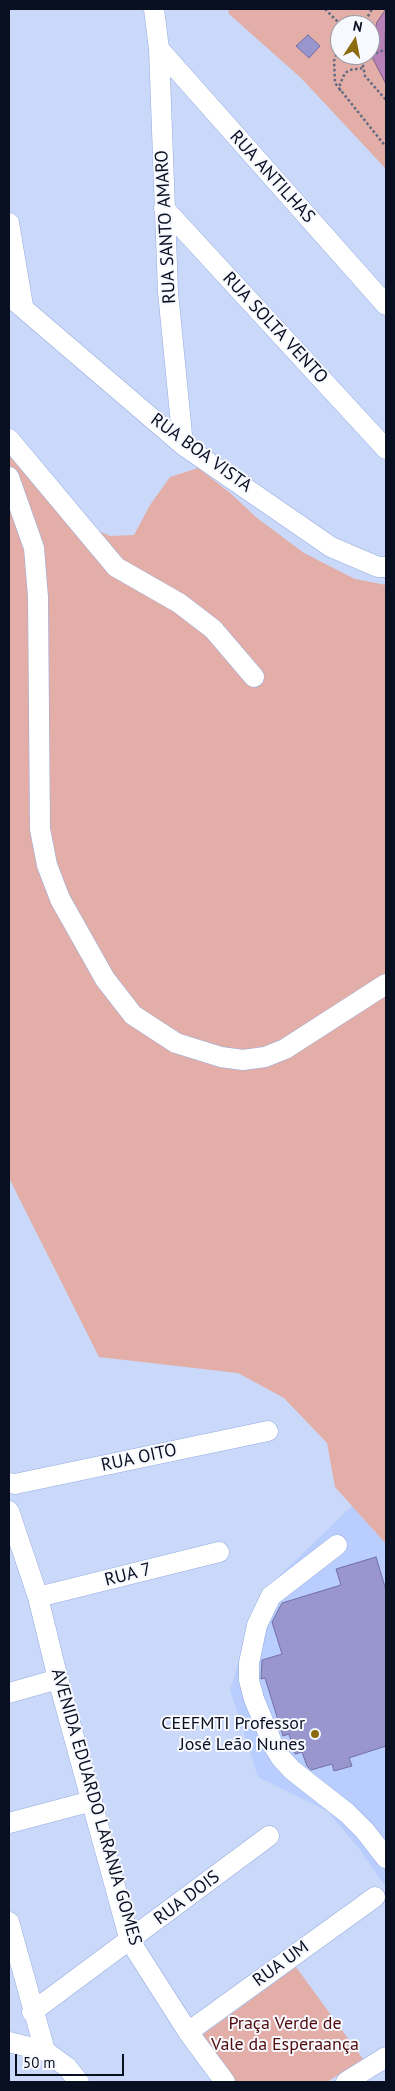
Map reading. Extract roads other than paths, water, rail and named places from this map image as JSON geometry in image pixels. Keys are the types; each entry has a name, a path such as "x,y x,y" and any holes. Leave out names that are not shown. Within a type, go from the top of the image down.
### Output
{"street":[{"name":"RUA SANTO AMARO","path":"154,9 159,49 168,292 183,445"},
{"name":"RUA ANTILHAS","path":"159,49 386,305"},
{"name":"RUA SOLTA VENTO","path":"164,208 386,449"},
{"path":"9,223 16,301"},
{"name":"RUA BOA VISTA","path":"16,301 183,445 331,547 378,567 386,567"},
{"path":"9,439 116,567 179,603 213,629 254,678"},
{"path":"9,477 34,548 38,596 40,829 47,865 60,899 106,979 133,1015 176,1043 221,1057 243,1060 265,1057 285,1049 386,984"},
{"name":"RUA OITO","path":"9,1483 15,1484 268,1431"},
{"name":"AVENIDA EDUARDO LARANJA GOMES","path":"9,1511 38,1598 58,1679 130,1941 188,2032 225,2082"},
{"path":"337,1545 271,1596 257,1625 249,1663 249,1680 266,1730 281,1758 292,1770 347,1813 365,1831 386,1858"},
{"name":"RUA 7","path":"38,1598 219,1552"},
{"path":"9,1692 58,1679"},
{"path":"9,1823 92,1802"},
{"name":"RUA DOIS","path":"32,2012 269,1836"},
{"name":"RUA UM","path":"188,2032 375,1896"},
{"path":"9,1922 32,2012 45,2051"},
{"path":"9,2042 45,2051 67,2067 79,2082"},
{"path":"346,2082 386,2057"}],"place":[{"name":"CEEFMTI Professor José Leão Nunes","path":"315,1734"}],"park label":[{"name":"Praça Verde de Vale da Esperaança","path":"285,2034"}]}
